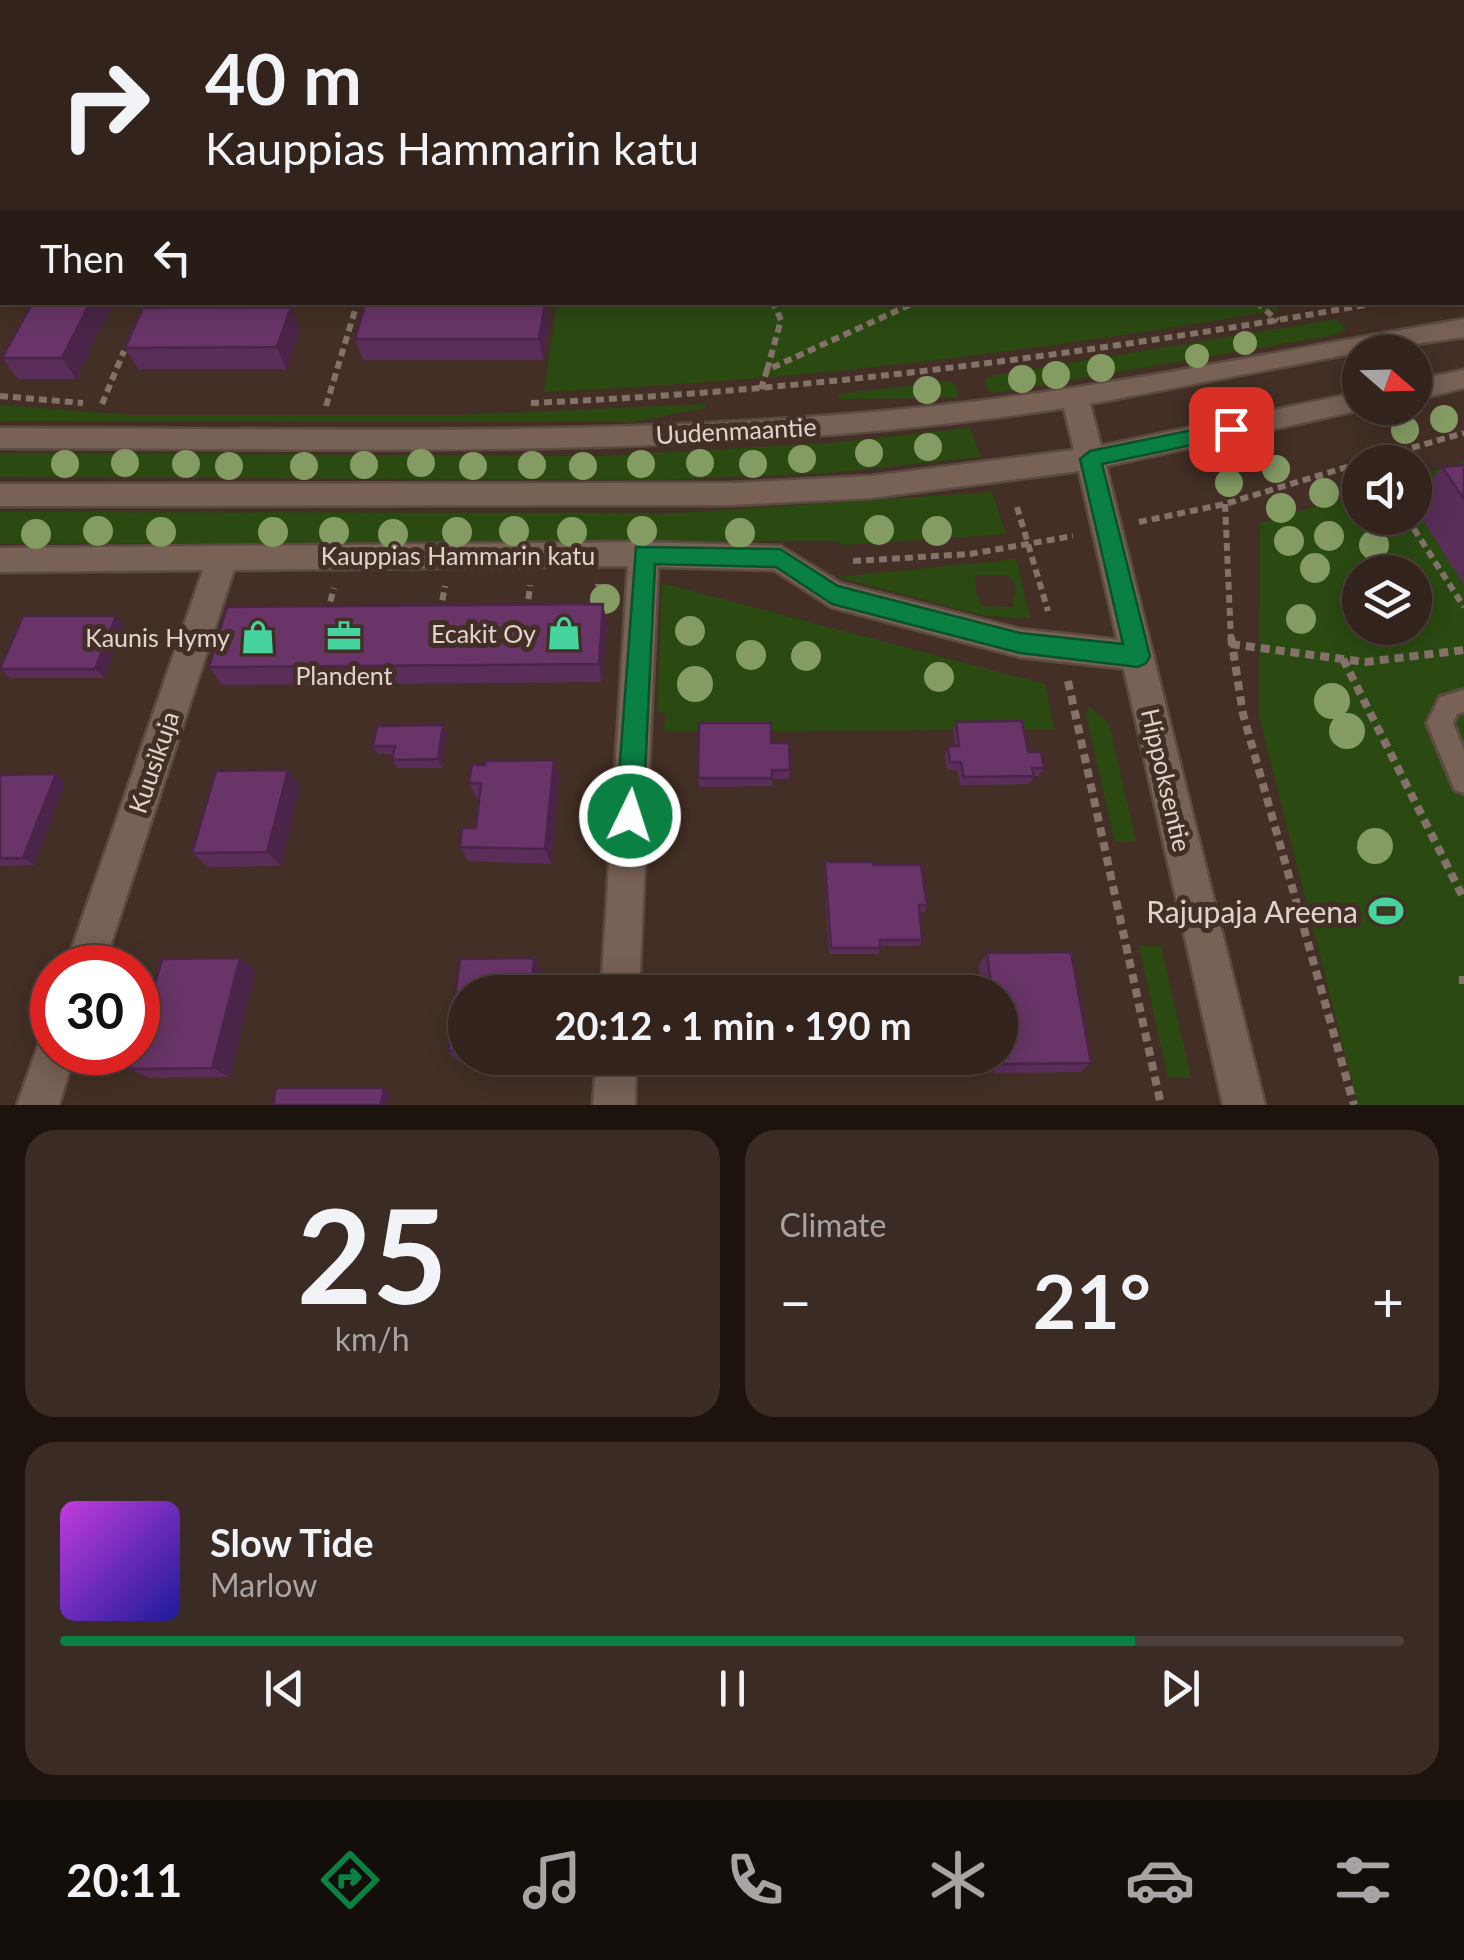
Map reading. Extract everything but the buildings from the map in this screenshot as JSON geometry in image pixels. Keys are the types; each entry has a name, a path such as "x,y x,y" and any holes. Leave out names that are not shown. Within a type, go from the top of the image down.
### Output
{"main road":[{"name":"Uudenmaantie","path":"0,438 638,435 863,423 1144,388 1464,328"},
{"path":"1432,386 1464,378"},
{"name":"Hippoksentie","path":"1075,397 1244,1105"},
{"path":"0,495 732,494 871,487 1090,459 1342,406"},
{"path":"621,975 644,554"},
{"name":"Kauppias Hammarin katu","path":"0,560 644,554 780,558"},
{"name":"Kuusikuja","path":"92,945 223,558"},
{"path":"780,558 832,594 1020,643 1138,656"},
{"path":"38,1105 48,1075"},
{"path":"614,1105 615,1075"}],"lane":[{"path":"1464,700 1449,705 1440,723 1464,781"}],"path":[{"path":"761,389 781,320 774,305"},
{"path":"767,370 909,305"},
{"path":"1259,305 1278,321"},
{"path":"517,403 761,389 969,370 1366,305"},
{"path":"326,406 356,307"},
{"path":"102,404 124,352"},
{"path":"0,396 121,404"},
{"path":"308,406 345,406"},
{"path":"1422,445 1464,433"},
{"path":"1342,468 1225,504 1231,644 1242,714 1354,1105"},
{"path":"1017,507 1050,615"},
{"path":"1418,535 1464,608"},
{"path":"780,558 826,564 970,554 1030,545"},
{"path":"526,624 530,581"},
{"path":"595,623 598,581"},
{"path":"438,624 446,582"},
{"path":"324,625 336,583"},
{"path":"1231,644 1365,662 1464,650"},
{"path":"1343,659 1464,899"},
{"path":"1069,684 1161,1105"}],"green space":[{"path":"557,305 1276,305 1279,310 1004,352 729,380 544,392"},
{"path":"1337,319 1346,330 1335,335 994,393 989,392 985,381 990,376"},
{"path":"948,381 956,385 958,398 840,399 838,394"},
{"path":"705,404 705,408 634,422 0,421 0,405 132,415 455,415"},
{"path":"970,428 981,457 829,473 659,480 0,477 0,453 598,456 830,443"},
{"name":"Rajupaja Areena","path":"1464,461 1464,1105 1358,1105 1259,716 1260,523 1342,498 1342,535 1432,535 1432,471"},
{"path":"992,492 1006,534 845,545 833,541 0,544 0,512 680,513"},
{"path":"1016,559 1030,618 985,616 837,577","holes":["975,575 1008,575 1016,586 1012,607 982,606"]},
{"path":"662,583 1045,684 1054,729 664,732 665,713 657,712"},
{"path":"1089,706 1109,724 1136,842 1115,842 1086,715"},
{"path":"1139,946 1161,946 1191,1078 1168,1078"}],"place":[{"name":"Ecakit Oy","path":"564,633"},
{"name":"Plandent","path":"344,636"},
{"name":"Kaunis Hymy","path":"258,637"},
{"name":"Rajupaja Areena","path":"1386,911"}],"route":[{"path":"630,816 644,554 780,558 832,594 1020,643 1138,656 1090,459 1231,429"}]}
